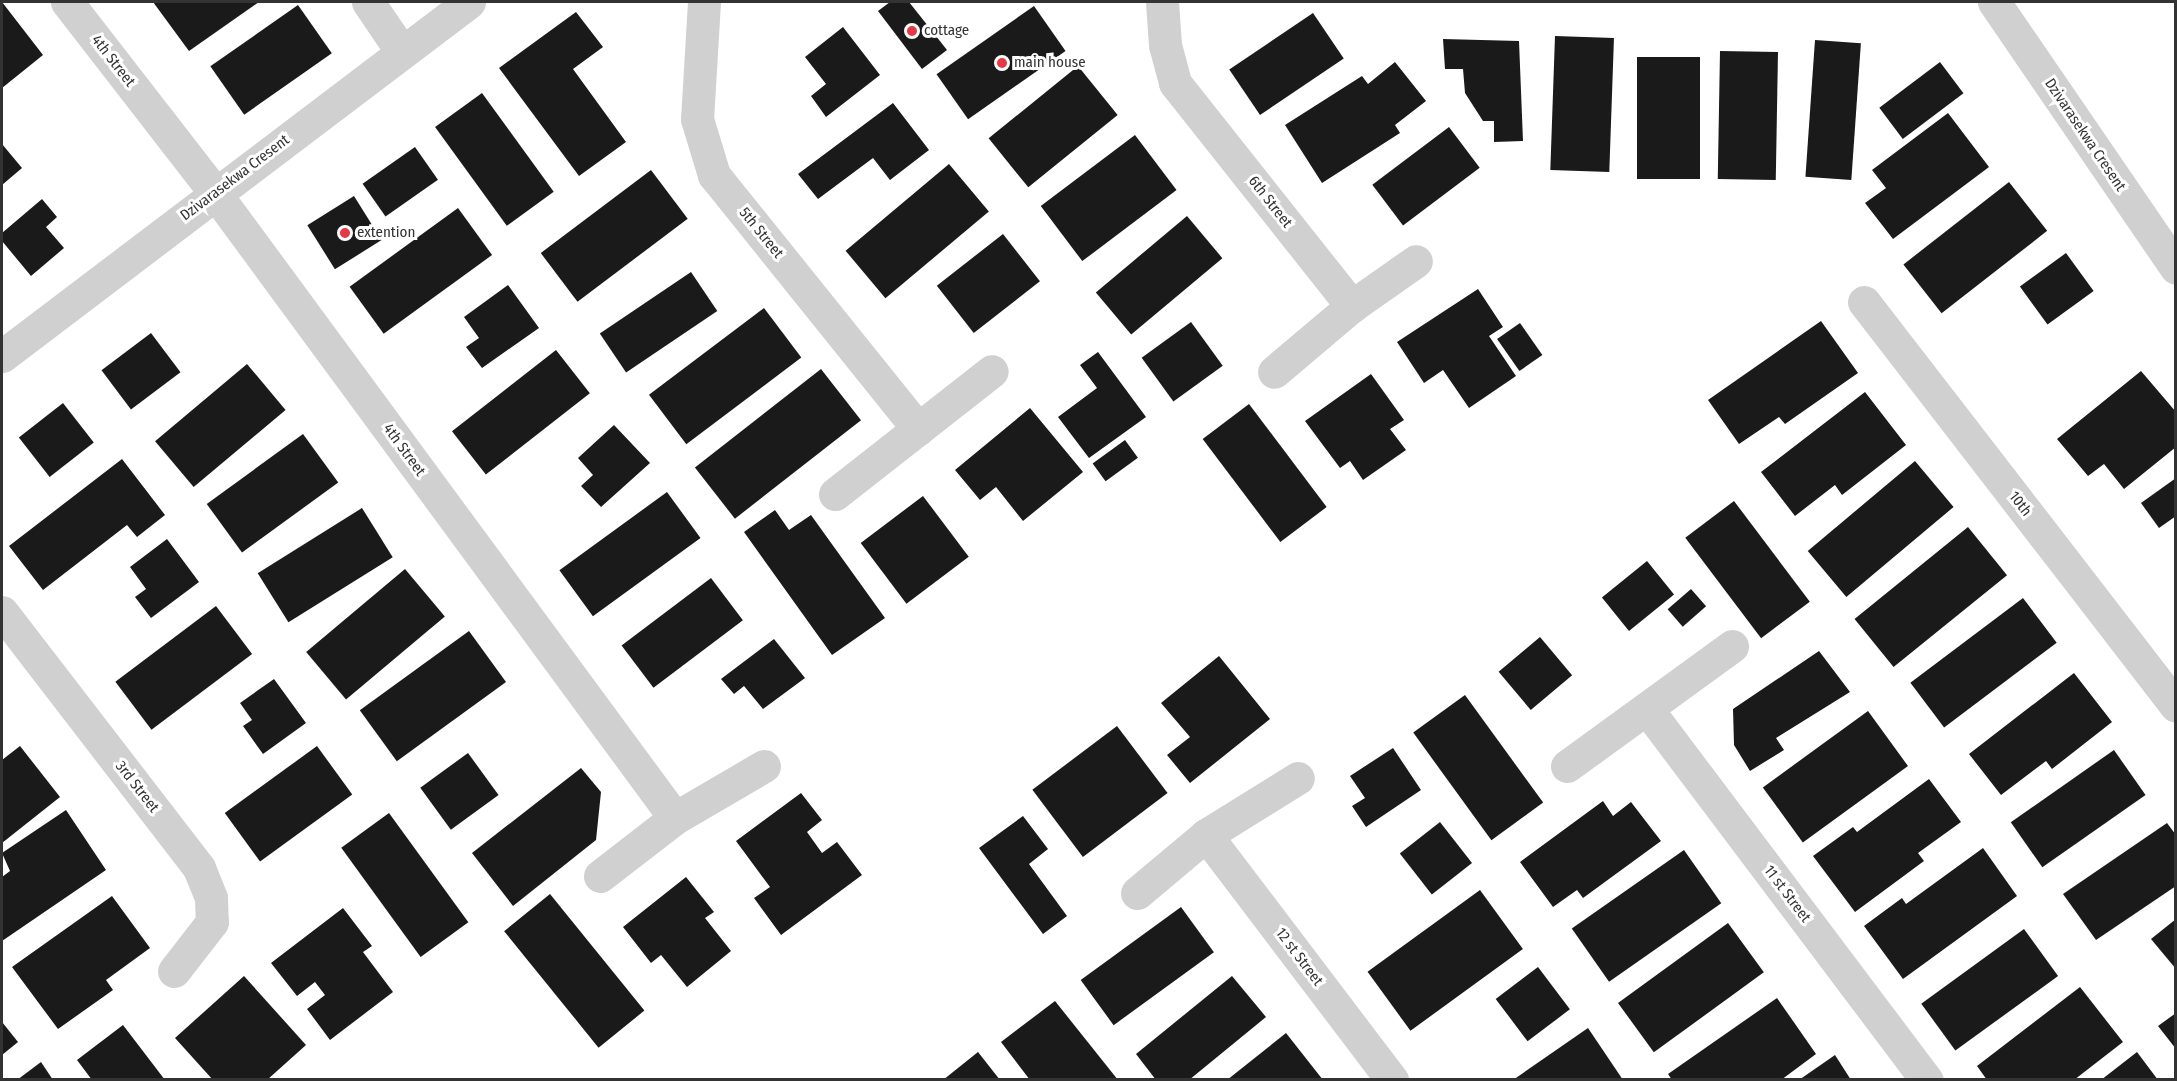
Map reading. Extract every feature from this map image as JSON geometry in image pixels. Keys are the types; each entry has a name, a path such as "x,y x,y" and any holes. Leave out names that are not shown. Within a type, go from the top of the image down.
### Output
{"street":[{"name":"4th Street","path":"67,2 215,193 675,818"},
{"path":"368,2 402,52"},
{"name":"Dzivarasekwa Cresent","path":"2,356 469,2"},
{"name":"5th Street","path":"704,2 698,119 714,175 918,429"},
{"name":"6th Street","path":"1162,2 1165,45 1175,83 1352,306"},
{"name":"Dzivarasekwa Cresent","path":"1994,2 2175,268"},
{"path":"1274,372 1352,306 1416,261"},
{"name":"10th","path":"1864,302 2175,706"},
{"path":"835,494 992,371"},
{"name":"3rd Street","path":"2,612 199,868 211,898 212,922 174,971"},
{"path":"1567,766 1732,646"},
{"name":"11 st Street","path":"1647,709 1927,1080"},
{"path":"600,876 675,818 764,766"},
{"path":"1137,893 1206,835 1298,778"},
{"name":"12 st Street","path":"1206,835 1392,1080"}],"building":[{"path":"2,2 43,55 2,88"},
{"path":"153,2 259,2 189,51"},
{"name":"cottage","path":"890,2 909,2 947,50 922,69 878,11"},
{"path":"298,5 332,53 244,115 210,66"},
{"name":"main house","path":"1034,6 1066,51 968,119 937,74"},
{"path":"576,12 603,47 573,69 626,142 579,176 499,68"},
{"path":"1313,13 1344,59 1260,115 1229,69"},
{"path":"843,27 880,75 826,117 811,96 826,84 805,57"},
{"path":"1555,36 1614,38 1609,172 1550,170"},
{"path":"1443,39 1519,41 1523,141 1494,142 1494,121 1483,121 1465,93 1463,69 1445,69"},
{"path":"1815,40 1861,43 1851,180 1805,177"},
{"path":"1720,51 1778,52 1776,180 1718,179"},
{"path":"1637,57 1700,57 1700,179 1637,179"},
{"path":"1395,62 1426,101 1395,125 1400,133 1322,183 1285,125 1362,76 1368,84"},
{"path":"1940,62 1963,93 1903,139 1879,108"},
{"path":"1078,66 1118,115 1028,187 989,138"},
{"path":"482,93 554,192 507,226 435,127"},
{"path":"893,103 929,150 890,180 873,158 818,199 798,174"},
{"path":"1948,113 1989,167 1893,239 1865,203 1886,188 1872,170"},
{"path":"1449,127 1480,168 1403,226 1372,185"},
{"path":"1135,135 1177,190 1082,261 1041,206"},
{"path":"2,144 22,168 2,185"},
{"path":"415,147 438,180 386,216 363,184"},
{"path":"949,164 989,211 885,298 846,251"},
{"path":"651,170 688,219 577,302 541,253"},
{"path":"2009,182 2047,231 1942,313 1903,264"},
{"name":"extention","path":"354,196 382,240 335,269 307,225"},
{"path":"42,199 57,217 46,227 64,248 31,276 2,241 2,233"},
{"path":"458,208 492,255 384,334 350,287"},
{"path":"1187,216 1222,258 1131,335 1096,292"},
{"path":"1003,234 1040,281 974,333 937,286"},
{"path":"2066,253 2094,291 2048,325 2020,287"},
{"path":"691,272 717,311 626,372 600,334"},
{"path":"508,285 539,328 482,368 466,347 479,338 464,317"},
{"path":"1478,289 1503,327 1489,336 1516,376 1469,408 1443,370 1424,383 1397,342"},
{"path":"764,308 801,358 686,444 649,395"},
{"path":"1821,321 1858,373 1785,424 1779,417 1739,444 1708,400"},
{"path":"1191,322 1223,366 1173,402 1142,358"},
{"path":"1520,323 1542,355 1519,371 1497,339"},
{"path":"151,333 180,372 131,409 101,370"},
{"path":"556,350 590,393 486,475 452,431"},
{"path":"1098,352 1146,417 1089,458 1058,417 1097,388 1080,365"},
{"path":"247,364 286,410 194,487 155,441"},
{"path":"821,369 861,420 735,519 695,468"},
{"path":"2141,371 2176,412 2176,447 2124,489 2104,464 2088,476 2057,439"},
{"path":"1371,374 1404,420 1390,429 1406,450 1363,480 1350,461 1340,468 1305,421"},
{"path":"1865,392 1906,445 1842,495 1835,485 1795,516 1761,472"},
{"path":"63,403 94,442 50,477 19,437"},
{"path":"1249,404 1327,507 1280,542 1203,439"},
{"path":"1030,408 1083,472 1023,521 996,487 980,500 955,470"},
{"path":"614,425 650,463 601,507 581,486 593,475 578,458"},
{"path":"303,434 338,483 242,552 207,504"},
{"path":"1125,440 1138,458 1106,481 1093,464"},
{"path":"122,459 165,515 137,537 127,525 43,590 9,546"},
{"path":"1915,461 1954,507 1846,597 1808,551"},
{"path":"2176,478 2176,516 2159,528 2141,503"},
{"path":"667,492 701,538 593,616 559,570"},
{"path":"923,496 969,557 906,604 861,543"},
{"path":"1734,501 1810,602 1761,638 1685,538"},
{"path":"362,508 393,557 288,622 258,573"},
{"path":"775,510 789,530 811,515 885,618 832,655 744,532"},
{"path":"1968,527 2007,575 1894,667 1855,619"},
{"path":"167,539 199,582 151,618 135,597 146,589 130,567"},
{"path":"1647,561 1674,594 1629,631 1602,598"},
{"path":"405,569 445,616 346,699 306,652"},
{"path":"711,578 743,620 653,688 622,645"},
{"path":"1691,589 1706,606 1683,627 1668,609"},
{"path":"2023,598 2057,643 1944,728 1910,683"},
{"path":"216,606 252,654 151,730 115,682"},
{"path":"469,631 506,682 397,761 360,710"},
{"path":"1540,637 1572,675 1531,710 1499,672"},
{"path":"774,639 805,678 763,709 744,686 734,694 721,679"},
{"path":"1819,651 1850,692 1776,738 1784,750 1750,771 1734,745 1733,709"},
{"path":"1219,656 1270,719 1190,783 1167,755 1190,737 1161,703"},
{"path":"2074,673 2112,722 2052,769 2046,761 2001,795 1969,754"},
{"path":"274,679 306,723 263,754 243,726 252,720 240,703"},
{"path":"1465,695 1543,803 1491,840 1413,733"},
{"path":"1868,711 1908,766 1803,842 1763,787"},
{"path":"1117,726 1168,793 1083,857 1032,790"},
{"path":"20,746 60,797 2,843 2,760"},
{"path":"317,746 352,795 260,862 225,813"},
{"path":"1393,748 1421,790 1366,827 1352,806 1365,798 1350,776"},
{"path":"2114,750 2146,795 2042,867 2011,822"},
{"path":"468,753 499,795 451,830 420,788"},
{"path":"581,768 601,792 596,840 513,906 472,853"},
{"path":"1929,779 1961,822 1918,853 1924,861 1855,912 1813,856 1853,827 1857,832"},
{"path":"801,793 822,820 807,832 822,853 837,842 862,875 781,935 754,898 770,887 736,841"},
{"path":"1603,801 1613,816 1631,802 1661,841 1583,898 1577,890 1553,907 1520,862"},
{"path":"66,810 106,870 2,941 2,877 10,871 2,853"},
{"path":"389,813 468,922 421,957 341,848"},
{"path":"1023,816 1048,849 1029,864 1067,916 1043,934 979,848"},
{"path":"1440,822 1472,863 1432,894 1400,853"},
{"path":"2167,823 2176,835 2176,886 2096,940 2063,894"},
{"path":"1983,848 2017,896 1903,979 1864,926 1902,898 1906,904"},
{"path":"1684,850 1721,903 1609,982 1572,929"},
{"path":"686,877 714,912 705,918 731,951 687,987 661,955 651,963 623,927"},
{"path":"1480,890 1523,949 1410,1031 1368,972"},
{"path":"550,894 644,1011 599,1048 504,931"},
{"path":"112,896 150,948 106,980 113,990 58,1029 12,967"},
{"path":"1181,907 1214,952 1114,1025 1081,980"},
{"path":"343,908 372,946 363,952 393,992 330,1040 307,1009 325,995 315,982 297,996 271,963"},
{"path":"2176,919 2176,969 2151,939"},
{"path":"1728,923 1764,972 1654,1052 1618,1003"},
{"path":"2024,929 2058,976 1955,1051 1921,1004"},
{"path":"1538,967 1570,1009 1528,1041 1496,999"},
{"path":"244,976 306,1045 267,1080 213,1080 175,1038"},
{"path":"1232,976 1266,1017 1189,1080 1156,1080 1136,1054"},
{"path":"2080,987 2123,1042 2074,1080 1987,1080 1977,1066"},
{"path":"1777,998 1816,1054 1781,1080 1672,1080 1668,1074"},
{"path":"1055,1001 1118,1080 1030,1080 1001,1042"},
{"path":"2176,1013 2176,1049 2158,1026"},
{"path":"2,1022 18,1042 2,1055"},
{"path":"123,1025 165,1080 92,1080 77,1060"},
{"path":"1588,1028 1623,1080 1513,1080"},
{"path":"1286,1033 1323,1080 1227,1080"},
{"path":"978,1052 1000,1080 943,1080"},
{"path":"2137,1052 2158,1080 2101,1080"},
{"path":"1835,1055 1851,1080 1799,1080"},
{"path":"41,1062 53,1080 17,1080"}],"place":[{"name":"cottage","path":"912,31"},
{"name":"main house","path":"1002,63"},
{"name":"extention","path":"345,233"}]}
